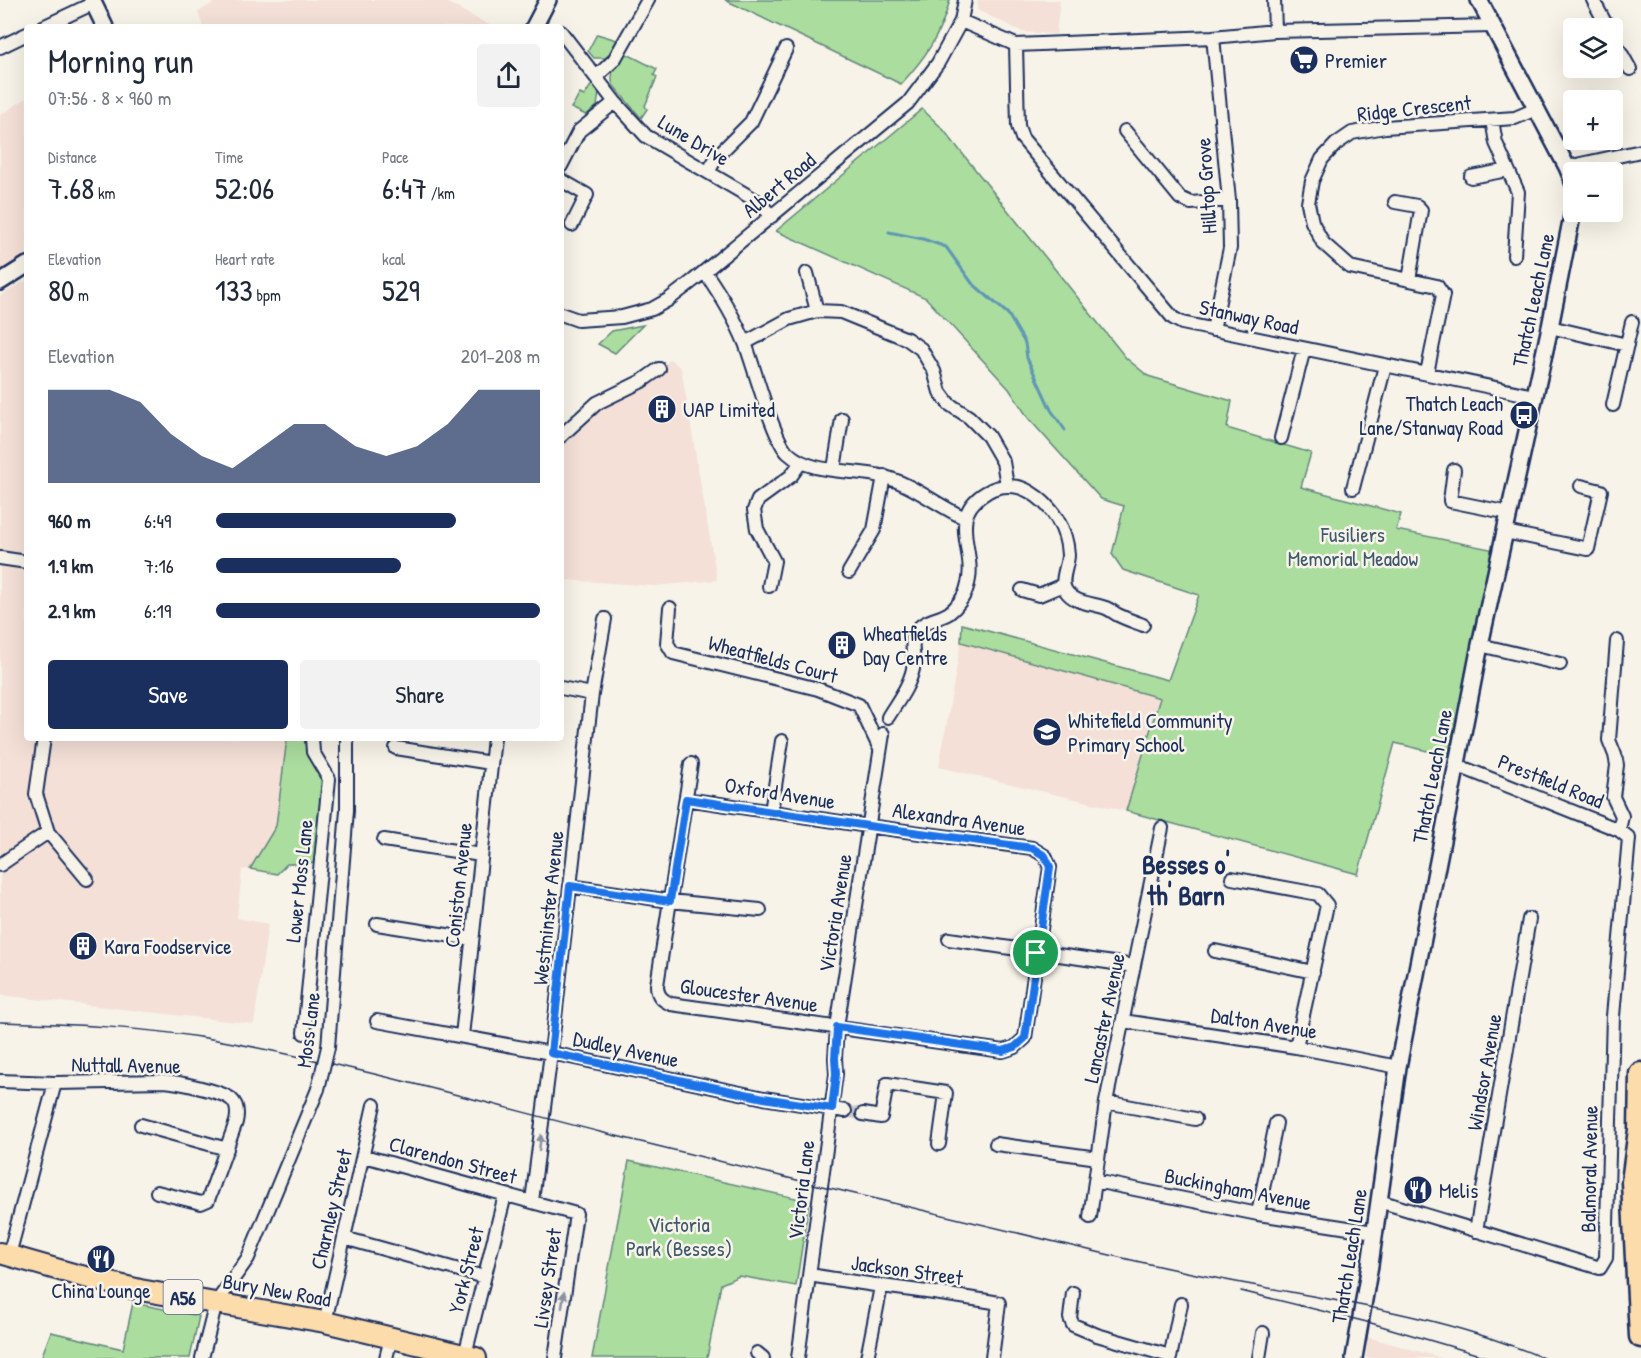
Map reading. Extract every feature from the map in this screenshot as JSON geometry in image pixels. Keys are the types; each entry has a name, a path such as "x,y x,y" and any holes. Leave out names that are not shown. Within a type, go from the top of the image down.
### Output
{"highway":[{"path":"1641,1074 1640,1137 1633,1182 1641,1336"},
{"name":"Bury New Road","path":"4,1254 99,1281 144,1291 325,1322 470,1357"}],"street":[{"path":"540,24 548,0"},
{"path":"596,76 614,60 648,0"},
{"name":"Albert Road","path":"564,315 585,320 622,317 651,309 668,300 705,272 909,103 938,63 961,21 965,0"},
{"path":"1274,0 1275,31"},
{"path":"1479,0 1565,162"},
{"path":"1593,0 1603,18"},
{"path":"49,24 93,2 104,24"},
{"path":"961,21 1016,45 1213,37 1275,31 1493,26"},
{"path":"0,46 24,35"},
{"name":"Lune Drive","path":"564,36 615,102 646,136 757,201 772,216"},
{"name":"Hilltop Grove","path":"1213,37 1228,200 1230,248 1213,330"},
{"name":"Stanway Road","path":"1016,45 1018,126 1022,138 1173,318 1182,323 1213,330 1534,396"},
{"path":"708,172 718,155 750,122 786,49"},
{"path":"1623,57 1630,69"},
{"path":"564,160 579,131 615,102"},
{"name":"Ridge Crescent","path":"1427,373 1443,295 1437,286 1350,267 1323,243 1312,222 1308,203 1312,181 1322,159 1336,144 1352,133 1385,127 1515,118 1536,109"},
{"path":"1492,120 1496,143 1518,192 1514,256"},
{"path":"1125,132 1180,198 1191,203 1228,200"},
{"path":"1591,162 1641,151"},
{"path":"1471,177 1508,170"},
{"path":"564,182 587,195 572,225"},
{"path":"1395,202 1417,206 1421,210 1409,279"},
{"name":"Thatch Leach Lane","path":"1354,1358 1398,1067 1480,645 1571,222"},
{"path":"0,282 24,267"},
{"path":"705,272 728,308 745,343 778,437 786,451 801,462 812,466 884,476 965,518"},
{"path":"807,273 806,287 817,311"},
{"path":"745,343 789,319 817,311 841,312 907,339 921,350 934,371 940,392 949,404 969,417 988,436 1003,462 1007,485"},
{"path":"1613,405 1632,322"},
{"path":"1550,327 1627,345"},
{"path":"1281,438 1304,349"},
{"path":"1353,488 1385,366"},
{"path":"564,433 597,403 642,381 659,369"},
{"path":"834,469 842,420"},
{"path":"774,579 774,561 757,529 754,510 758,500 791,476 801,462"},
{"path":"1454,470 1449,501 1509,513"},
{"path":"849,572 874,530 884,476"},
{"path":"888,717 908,685 914,667 912,645 916,632 927,622 949,613 961,600 967,587 970,572 964,534 965,518 974,501 989,490 1007,485 1021,487 1037,496 1053,512 1063,529 1068,555 1063,585 1067,593 1083,603 1109,609 1116,615 1143,625"},
{"path":"1505,532 1588,549 1601,491 1581,486"},
{"path":"0,558 24,562"},
{"path":"1022,590 1039,595 1063,585"},
{"name":"Wheatfields Court","path":"670,609 667,643 673,653 818,689 859,705 880,749"},
{"name":"Westminster Avenue","path":"532,1201 591,694 605,619"},
{"path":"1617,641 1609,740 1617,765 1613,796 1622,816 1624,834"},
{"path":"1480,645 1560,664"},
{"path":"564,689 591,694"},
{"name":"Victoria Avenue","path":"837,1027 883,734"},
{"path":"44,741 36,794 48,832 87,879"},
{"name":"Lower Moss Lane","path":"304,1032 328,778 312,752 312,741"},
{"name":"Moss Lane","path":"216,1303 248,1258 318,1089 328,1047 347,810 347,741"},
{"name":"Coniston Avenue","path":"462,1036 494,741"},
{"path":"771,812 782,741"},
{"path":"396,748 491,763"},
{"path":"670,901 691,764"},
{"name":"Prestfield Road","path":"1456,765 1624,834"},
{"name":"Oxford Avenue","path":"686,799 868,826"},
{"name":"Alexandra Avenue","path":"868,826 1032,848 1043,854 1050,867 1036,953"},
{"name":"Lancaster Avenue","path":"1090,1217 1106,1102 1162,828"},
{"path":"0,865 48,832"},
{"name":"Balmoral Avenue","path":"1379,1201 1600,1268 1606,1257 1613,1016 1624,834"},
{"path":"384,840 481,855"},
{"path":"1232,878 1318,894 1328,905 1296,1047"},
{"path":"570,886 670,901 760,910"},
{"name":"Gloucester Avenue","path":"670,901 657,985 658,994 671,1004 1003,1051 1015,1047 1025,1038 1036,953"},
{"name":"Windsor Avenue","path":"1476,1231 1529,919"},
{"path":"377,924 472,939"},
{"path":"949,939 1134,966"},
{"path":"1215,951 1313,972"},
{"name":"Dudley Avenue","path":"377,1021 551,1053 753,1096 845,1111"},
{"name":"Dalton Avenue","path":"1123,1021 1296,1047 1398,1067"},
{"name":"Victoria Lane","path":"798,1358 832,1109 836,1074 837,1027"},
{"name":"Nuttall Avenue","path":"0,1081 55,1083 164,1081 225,1096 235,1105 237,1114 208,1200 201,1203 157,1192"},
{"path":"4,1254 55,1083"},
{"path":"863,1114 881,1117 887,1084 946,1093 939,1144"},
{"path":"1106,1102 1195,1119"},
{"name":"Charnley Street","path":"325,1322 374,1106"},
{"path":"1258,1214 1276,1123"},
{"path":"146,1130 227,1149"},
{"path":"996,1144 1098,1158"},
{"name":"Clarendon Street","path":"364,1156 532,1201"},
{"name":"Buckingham Avenue","path":"1095,1181 1258,1214 1374,1232"},
{"name":"York Street","path":"470,1357 484,1277 505,1195"},
{"name":"Livsey Street","path":"532,1201 576,1214 555,1358"},
{"path":"344,1238 484,1277"},
{"name":"Jackson Street","path":"810,1275 999,1303 992,1358"},
{"path":"867,1358 881,1287"},
{"path":"1073,1293 1070,1318 1073,1325 1097,1335 1170,1357 1181,1304"},
{"path":"202,1358 216,1303"},
{"path":"1259,1358 1263,1333"},
{"path":"386,1358 391,1338"}],"shaded area":[{"path":"218,0 442,0 487,24 202,24 198,12"},
{"path":"978,0 1060,0 1056,34 1023,32 977,10"},
{"path":"24,100 24,262 0,276 0,115"},
{"path":"24,282 24,741 287,741 276,826 250,869 242,870 237,918 268,924 254,1024 0,995 0,296"},
{"path":"670,359 681,368 717,580 655,586 564,579 564,443 609,399 656,376"},
{"name":"Whitefield Community Primary School","path":"961,642 1161,698 1126,811 939,767"},
{"path":"1367,1337 1442,1358 1366,1358"}],"green space":[{"path":"725,0 950,0 942,25 931,45 918,65 901,84"},
{"path":"597,34 617,40 607,58 594,58 588,51"},
{"path":"623,52 657,69 654,75 657,77 645,106 647,109 641,118 613,85 613,72"},
{"path":"592,84 599,92 597,106 586,115 571,108 580,94 584,96"},
{"name":"Fusiliers Memorial Meadow","path":"922,109 942,128 1126,358 1148,376 1232,401 1227,428 1311,453 1301,487 1401,514 1396,530 1495,550 1448,756 1395,743 1358,874 1126,811 1160,698 961,642 962,624 1168,680 1199,595 1123,570 1112,554 1124,506 1101,499 1029,419 1009,389 926,298 776,231"},
{"path":"643,325 615,353 598,344 612,331"},
{"path":"287,741 307,741 324,782 317,863 287,864 277,874 250,869 276,826"},
{"name":"Victoria Park (Besses)","path":"629,1161 809,1201 796,1286 739,1276 721,1284 707,1358 592,1358"},
{"path":"133,1303 199,1316 190,1358 41,1358 51,1332 123,1349"}],"waterway":[{"path":"889,232 923,239 946,247 972,283 1008,314 1025,343 1027,358 1051,410 1065,430"}],"tunnel":[{"path":"845,1111 863,1114"}],"tram line":[{"path":"0,1022 155,1031 255,1047 404,1081 659,1147 1118,1257 1403,1314 1474,1333 1543,1358"},
{"path":"1241,1291 1371,1323 1490,1358"}],"place":[{"name":"Premier","path":"1304,60"},
{"name":"UAP Limited","path":"662,409"},
{"name":"Thatch Leach Lane/Stanway Road","path":"1524,415"},
{"name":"Wheatfields Day Centre","path":"842,645"},
{"name":"Whitefield Community Primary School","path":"1047,732"},
{"name":"Kara Foodservice","path":"83,946"},
{"name":"Melis","path":"1418,1190"},
{"name":"China Lounge","path":"101,1259"}],"district":[{"name":"Besses o' th' Barn","path":"1186,880"}],"route":[{"path":"686,799 1032,848 1045,856 1050,867 1036,953 1025,1038 1015,1047 1003,1051 837,1027 836,1074 832,1109 764,1098 551,1053 570,886 670,901 686,799"}]}
